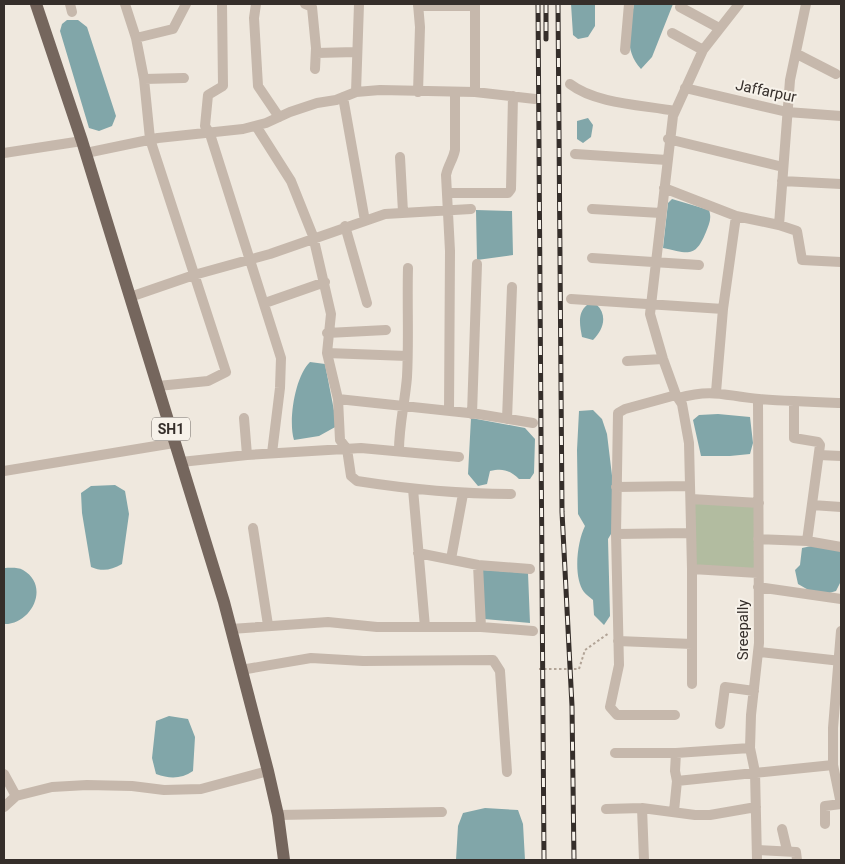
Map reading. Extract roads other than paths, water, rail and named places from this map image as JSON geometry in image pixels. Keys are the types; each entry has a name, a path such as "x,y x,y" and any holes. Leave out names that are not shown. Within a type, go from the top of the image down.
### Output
{"main road":[{"name":"SH1","path":"36,4 84,147 231,629 268,771 278,815 284,860"}],"street":[{"path":"125,4 136,38 144,79 150,140 180,225 194,275 226,372 208,381 158,386"},
{"path":"136,38 173,30 186,4"},
{"path":"222,4 222,86 208,95 205,126 210,134 281,358 280,388 272,453"},
{"path":"256,4 254,18 258,86 279,117"},
{"path":"305,4 312,7 316,53 315,69"},
{"path":"356,92 356,52 360,4"},
{"path":"625,50 629,4"},
{"path":"692,684 689,443 683,407 677,397 663,359 650,314 668,139 675,111 703,50 739,4"},
{"path":"779,225 790,80 806,4"},
{"path":"418,92 420,27 418,5 475,5 475,92"},
{"path":"680,7 719,28"},
{"path":"672,33 703,50"},
{"path":"316,53 356,52"},
{"path":"796,54 836,74"},
{"path":"144,79 184,78"},
{"path":"570,84 580,91 604,100 675,111"},
{"name":"Jaffarpur","path":"685,88 787,112 841,116"},
{"path":"4,153 210,134 256,126 317,103 356,92 380,90 475,92 535,99"},
{"path":"450,411 450,251 447,193 448,165 453,159 455,150 455,92"},
{"path":"447,193 497,194 508,193 511,189 513,96"},
{"path":"343,97 365,220"},
{"path":"256,126 291,181 313,236 312,239 325,282 331,314 327,333 327,353 338,399 340,440 346,449 351,476 357,481 413,489 463,494 511,494"},
{"path":"668,139 783,167"},
{"path":"575,154 667,160"},
{"path":"400,158 403,212"},
{"path":"782,181 841,184"},
{"path":"664,188 736,216 779,225 799,234 802,260 841,262"},
{"path":"130,297 194,275 312,239 365,220 403,212 471,208"},
{"path":"592,209 661,212"},
{"path":"716,392 723,309 736,216"},
{"path":"346,226 367,303"},
{"path":"592,258 699,265"},
{"path":"472,414 477,264"},
{"path":"399,450 399,429 404,407 407,356 408,268"},
{"path":"264,303 325,282"},
{"path":"507,419 512,287"},
{"path":"571,299 723,309"},
{"path":"327,333 386,330"},
{"path":"327,353 407,356"},
{"path":"627,361 663,359"},
{"path":"675,715 617,715 612,712 610,707 619,665 616,534 618,413 625,409 700,392 716,392 758,399 841,403"},
{"path":"338,399 450,411 533,423"},
{"name":"Sreepally","path":"758,399 758,652 750,748 755,772 758,855"},
{"path":"794,401 794,437 820,443 807,541"},
{"path":"244,418 247,455"},
{"path":"4,472 174,443"},
{"path":"181,462 272,453 346,449 399,450 459,457"},
{"path":"819,455 841,456"},
{"path":"616,487 690,486"},
{"path":"413,489 425,628"},
{"path":"451,560 463,494"},
{"path":"691,499 759,502"},
{"path":"812,505 841,507"},
{"path":"253,528 268,625"},
{"path":"616,534 691,533"},
{"path":"758,539 807,541 841,547"},
{"path":"418,553 478,565 530,569"},
{"path":"478,565 481,627"},
{"path":"692,569 758,573"},
{"path":"758,588 841,600"},
{"path":"231,629 328,622 377,627 481,627 533,631"},
{"path":"825,824 825,806 841,804 833,765 837,728 841,631"},
{"path":"618,636 692,644"},
{"path":"758,652 840,661"},
{"path":"242,670 311,658 363,661 492,660 500,671 507,772"},
{"path":"720,724 725,687 754,690"},
{"path":"615,753 676,753 750,748"},
{"path":"674,811 677,781 675,771 676,753"},
{"path":"677,781 833,765"},
{"path":"4,807 16,796 52,787 87,785 132,786 164,790 201,789 268,771"},
{"path":"4,774 16,796"},
{"path":"606,809 642,808 695,815 710,815 756,807"},
{"path":"642,808 644,860"},
{"path":"278,815 442,812"},
{"path":"782,830 786,850"},
{"path":"758,855 786,850 796,852 797,860"}],"water":[{"path":"571,4 595,4 595,26 588,37 578,39 573,35"},
{"path":"634,4 673,4 652,57 641,69 632,54 629,38"},
{"path":"67,20 78,20 87,27 116,116 112,126 99,131 89,128 60,31 62,24"},
{"path":"588,118 593,125 591,137 583,143 577,139 577,121"},
{"path":"672,199 709,210 709,224 702,241 698,247 690,252 663,248 668,203"},
{"path":"476,210 512,211 513,255 477,260"},
{"path":"587,305 597,305 603,318 602,327 593,340 582,337 581,333 580,316"},
{"path":"310,362 325,364 337,426 319,436 294,440 292,411 294,399 300,377"},
{"path":"593,410 602,419 607,434 613,484 614,529 608,539 610,616 604,625 594,615 593,600 585,593 581,586 577,569 578,550 585,526 578,514 577,450 579,411"},
{"path":"718,414 750,417 753,443 750,454 701,456 693,420 699,415"},
{"path":"471,418 525,428 535,439 534,473 530,479 519,479 506,470 495,470 490,471 487,484 478,486 468,474"},
{"path":"115,485 125,491 129,514 122,564 103,570 91,567 82,513 81,493 91,486"},
{"path":"816,545 841,550 841,581 836,591 819,596 798,584 795,570 800,565 802,548"},
{"path":"4,568 23,570 36,585 36,594 29,612 14,623 4,624"},
{"path":"482,570 528,573 530,623 484,619"},
{"path":"169,716 188,719 195,737 193,771 180,777 166,777 156,774 152,758 156,721"},
{"path":"485,808 518,810 523,824 525,860 456,860 458,826 463,813"}],"railway":[{"path":"538,4 544,860"},
{"path":"546,4 546,39"},
{"path":"558,4 562,512 572,706 574,860"}]}
